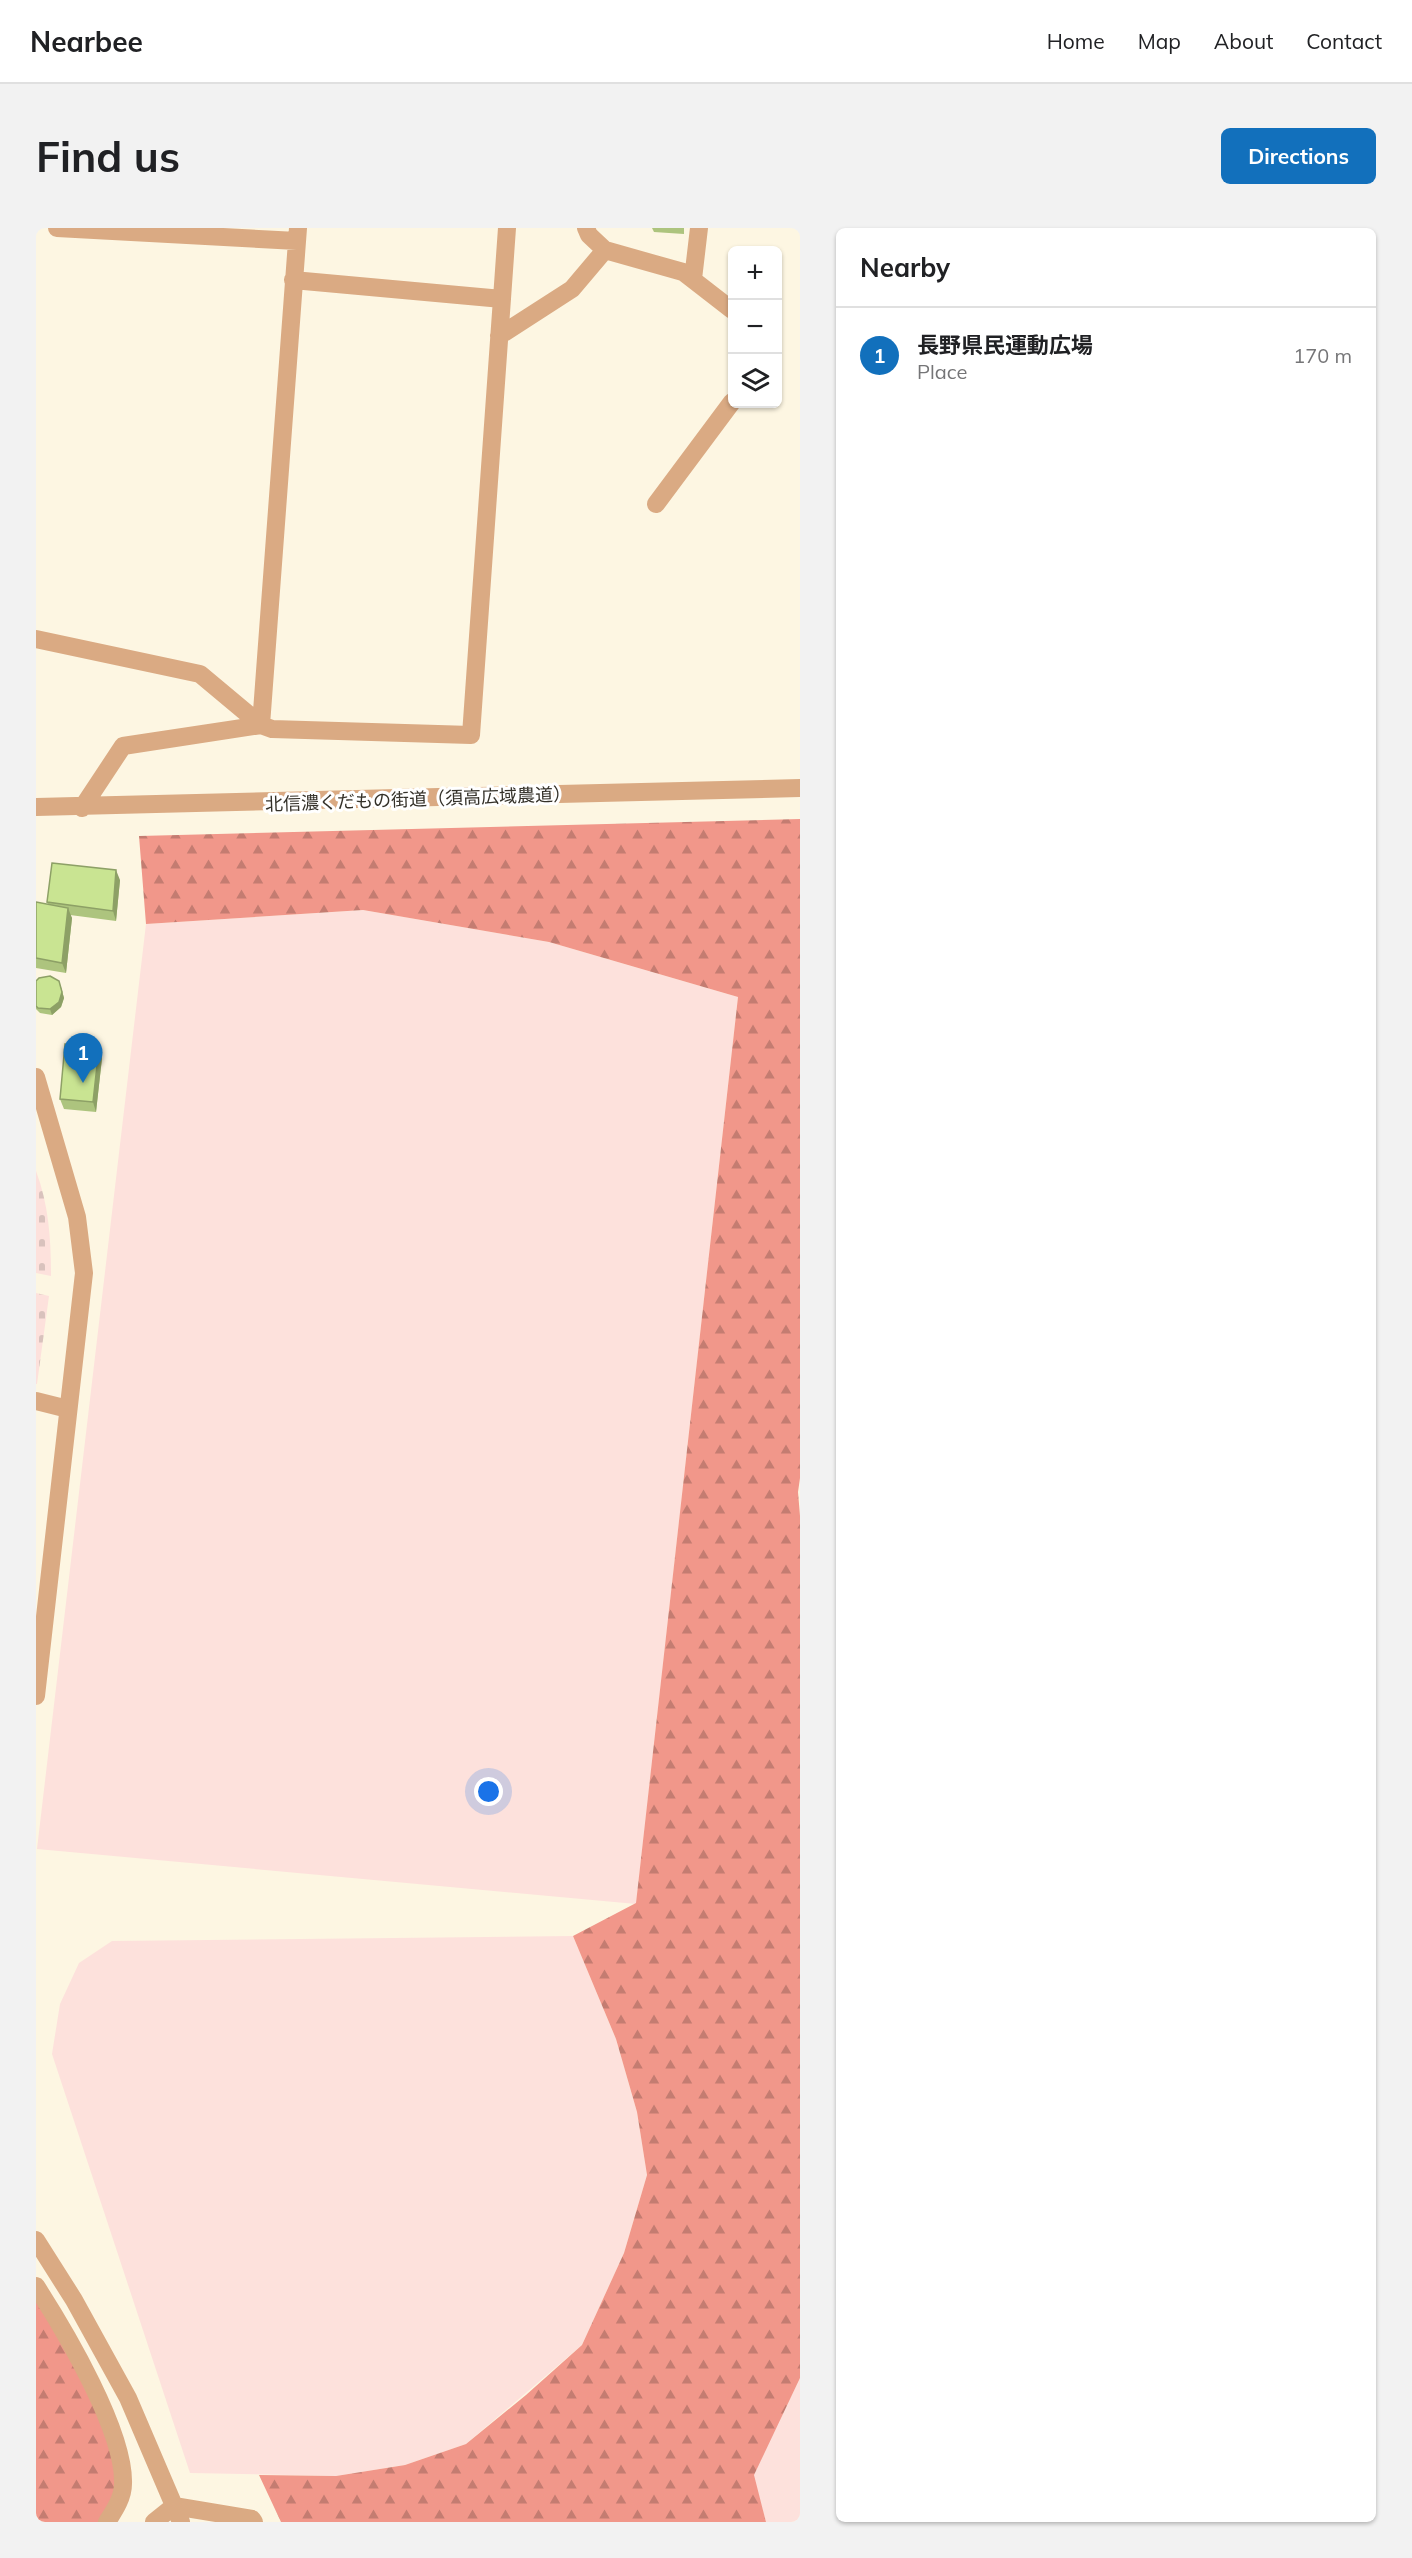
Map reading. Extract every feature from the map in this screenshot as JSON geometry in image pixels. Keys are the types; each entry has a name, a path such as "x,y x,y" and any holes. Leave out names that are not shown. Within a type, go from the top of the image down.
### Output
{"street":[{"path":"57,228 297,234 261,725"},
{"path":"36,639 200,675 261,725 272,729 471,735 507,228"},
{"path":"586,228 588,235 605,250 683,272 728,307"},
{"path":"693,279 699,228"},
{"path":"499,336 572,289 605,250"},
{"path":"294,280 502,299"},
{"path":"656,504 728,407"},
{"path":"82,808 123,746 261,725"},
{"name":"北信濃くだもの街道（須高広域農道）","path":"36,807 82,808 800,788"},
{"path":"36,1077 77,1217 84,1273 36,1696"},
{"path":"36,1401 68,1409"},
{"path":"36,2240 74,2300 128,2398 178,2514"},
{"path":"36,2286 77,2356 103,2408 122,2466 124,2487 118,2504 107,2522"},
{"path":"154,2522 178,2514 252,2519 254,2522"}],"green space":[{"path":"800,819 800,1478 798,1492 800,1516 800,2378 754,2475 766,2522 281,2522 259,2475 336,2476 405,2465 466,2444 582,2345 624,2253 647,2175 637,2112 616,2039 573,1936 636,1903 738,997 549,942 363,910 146,924 139,836"},
{"path":"363,910 549,942 738,997 636,1904 37,1849 146,924"},
{"path":"36,1171 44,1197 48,1223 51,1276 36,1273"},
{"path":"36,1293 49,1296 37,1384 36,1384"},
{"path":"573,1936 616,2039 637,2112 647,2175 624,2253 582,2345 466,2444 405,2465 336,2476 190,2473 52,2054 60,2004 79,1963 112,1941"},
{"path":"36,2286 122,2466 107,2522 36,2522"},
{"path":"800,2378 800,2522 766,2522 753,2475"}],"building":[{"path":"52,863 116,870 113,911 47,902"},
{"path":"36,902 68,908 62,963 36,958"},
{"path":"50,976 59,981 62,992 59,1002 50,1009 38,1008 36,1006 36,981 39,978"},
{"path":"65,1044 99,1047 93,1102 60,1099"}],"place":[{"name":"長野県民運動広場","path":"83,1083"}]}
